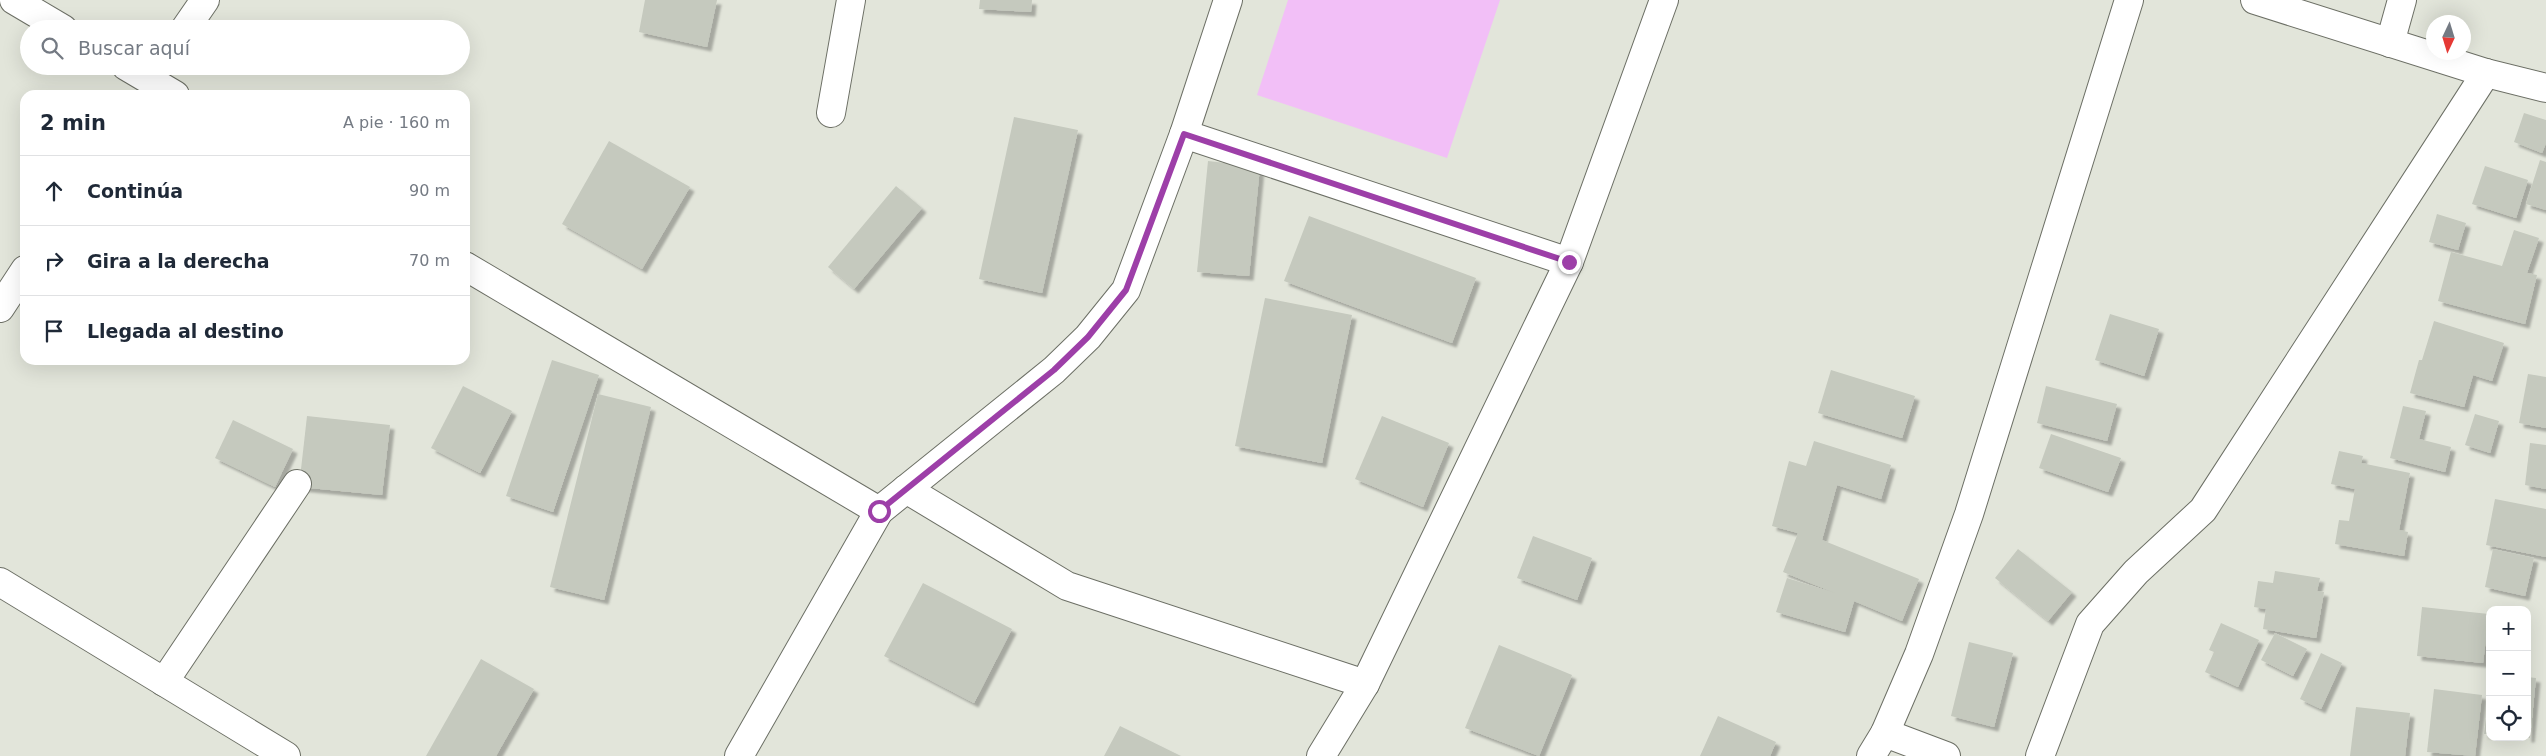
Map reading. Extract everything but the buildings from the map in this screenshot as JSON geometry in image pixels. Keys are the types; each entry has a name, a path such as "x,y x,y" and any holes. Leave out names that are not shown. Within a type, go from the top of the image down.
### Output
{"street":[{"path":"14,0 48,20"},
{"path":"191,20 205,0"},
{"path":"831,113 852,0"},
{"path":"739,756 879,511 1054,370 1088,337 1126,290 1184,134 1228,0"},
{"path":"1321,756 1365,684 1569,262 1664,0"},
{"path":"1871,756 1885,733 1919,654 1969,514 2129,0"},
{"path":"2255,0 2486,73 2546,88"},
{"path":"2390,42 2402,0"},
{"path":"2040,756 2090,624 2136,572 2203,510 2486,73"},
{"path":"150,81 166,90"},
{"path":"1184,134 1569,262"},
{"path":"470,269 879,511"},
{"path":"0,308 20,278"},
{"path":"164,682 297,484"},
{"path":"906,489 1067,586 1365,684"},
{"path":"0,582 286,756"},
{"path":"1885,733 1946,756"}],"shaded area":[{"path":"1288,0 1500,0 1447,158 1257,95"}],"route":[{"path":"879,511 1054,370 1088,337 1126,290 1184,134 1569,262"}]}
